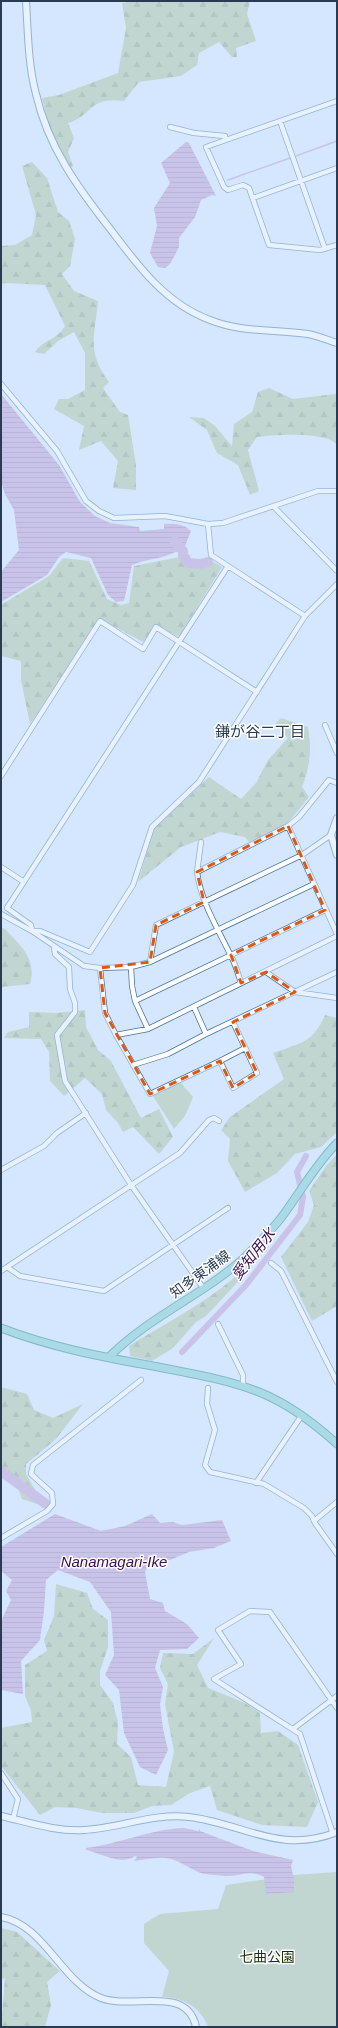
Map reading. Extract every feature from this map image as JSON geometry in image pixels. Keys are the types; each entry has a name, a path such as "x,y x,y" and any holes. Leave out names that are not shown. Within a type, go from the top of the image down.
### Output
{"main road":[{"name":"知多東浦線","path":"110,1356 125,1341 143,1328 204,1289 230,1270 263,1239 296,1196 317,1165 337,1143"},
{"path":"1,1328 27,1338 77,1352 110,1356 213,1377 260,1392 302,1415 337,1444"}],"street":[{"path":"26,1 31,61 36,94 54,146 84,196 133,259 161,291 201,317 229,327 256,331 308,334 337,343"},
{"path":"337,101 206,148 224,187 228,190 246,185 253,198 269,245 320,250 337,245"},
{"path":"280,121 325,249"},
{"path":"170,127 194,133 225,136 225,140"},
{"path":"253,198 337,168"},
{"path":"1,384 57,451 86,501 99,511 114,518 165,516 208,524 223,523 318,491 337,491"},
{"path":"274,507 337,571"},
{"path":"208,524 211,556 306,616"},
{"path":"32,931 31,925 7,908 228,566"},
{"path":"32,931 40,931 90,952 132,885 152,827 199,782 306,616 337,584"},
{"path":"1,776 100,621 143,648 156,627 257,692"},
{"path":"325,725 336,749"},
{"path":"197,872 288,826 299,817 329,780 337,783"},
{"path":"150,962 156,925 302,855 331,835 337,818"},
{"path":"116,1035 148,1029 266,972 337,935 288,826"},
{"path":"331,835 337,855"},
{"path":"201,842 197,872 199,887 217,930 231,955 241,983"},
{"path":"1,867 24,882"},
{"path":"1,914 32,931 84,966 100,968 131,967 150,962 314,884"},
{"path":"135,1001 325,910"},
{"path":"54,947 55,954 69,967 70,989 74,1002 74,1014 58,1035 65,1082 131,1185 174,1244 204,1289"},
{"path":"131,967 132,986 135,1001 148,1029"},
{"path":"100,968 105,1013 150,1094 245,1048"},
{"path":"266,972 295,992 337,998"},
{"path":"133,1065 168,1054 206,1034 337,972"},
{"path":"194,1007 206,1034"},
{"path":"220,1061 233,1088 257,1073 233,1022"},
{"path":"1,1170 44,1146 57,1133 86,1113"},
{"path":"1,1271 180,1154 209,1120 214,1118 218,1121"},
{"path":"7,1267 20,1276 104,1291 228,1208"},
{"path":"271,1263 281,1271 337,1382"},
{"path":"218,1324 243,1375 243,1387"},
{"path":"1,1538 47,1511 53,1504 52,1492 31,1474 33,1465 141,1380"},
{"path":"208,1388 207,1404 215,1430 205,1465 210,1472 256,1483 273,1489 309,1511 314,1521 337,1554"},
{"path":"256,1483 302,1415"},
{"path":"314,1521 337,1502"},
{"path":"1,1816 70,1831 104,1828 152,1818 176,1816 208,1820 273,1839 304,1840 335,1833 300,1734 214,1679 241,1664 218,1630 250,1611 270,1612 337,1708"},
{"path":"293,1729 337,1696"},
{"path":"1,1773 18,1799 13,1819"},
{"path":"1,1917 17,1922 28,1930 77,1981 92,1993 118,2002 161,2000 179,2004 191,2013 196,2027"}],"highlighted area":[{"path":"288,826 325,910 231,955 241,983 266,972 295,992 233,1022 257,1073 233,1088 220,1061 150,1094 105,1013 100,968 150,962 156,925 204,902 197,872"}],"green space":[{"path":"134,1 250,1 247,14 256,41 236,48 237,57 232,57 219,42 199,53 197,65 181,76 139,82 124,101 104,101 92,107 76,120 68,123 74,138 68,152 73,166 69,167 49,127 42,98 59,95 118,73 126,28 122,3"},
{"path":"32,162 47,178 58,212 69,221 75,239 70,266 62,274 74,291 98,301 94,334 95,352 97,361 109,382 103,388 120,412 128,415 136,465 136,490 113,488 118,461 101,441 79,450 84,426 54,409 59,399 68,399 85,390 85,353 74,332 58,341 44,354 35,352 42,345 58,335 65,326 45,285 1,284 1,246 15,245 32,235 36,215 22,166"},
{"path":"269,388 293,399 335,394 337,392 337,444 321,437 310,436 287,435 257,437 248,450 259,491 250,495 238,465 217,453 207,430 189,417 204,418 215,426 232,446 234,424 252,412 258,392"},
{"path":"190,555 191,566 208,565 212,561 222,567 179,637 156,625 143,642 100,619 30,724 21,680 21,661 1,656 1,605 49,576 63,558 89,561 107,599 121,605 129,603 134,566"},
{"path":"281,718 308,727 310,743 307,772 302,787 309,797 287,824 249,842 245,837 220,832 181,847 138,882 154,829 209,777 241,799 256,783 268,760 288,738 275,724"},
{"path":"1,927 11,935 26,954 31,967 32,975 30,984 1,987"},
{"path":"85,1010 86,1027 98,1050 111,1061 141,1118 159,1109 173,1137 159,1154 133,1127 123,1132 118,1123 106,1110 102,1094 85,1078 64,1096 50,1081 49,1052 41,1039 4,1038 8,1032 29,1027 29,1012 56,1013"},
{"path":"325,1015 337,1018 337,1132 321,1147 295,1154 277,1173 245,1192 228,1161 230,1139 221,1130 230,1117 284,1079 273,1053 299,1044 311,1037"},
{"path":"180,1082 193,1097 185,1116 174,1129 153,1096"},
{"path":"337,1154 337,1306 312,1321 281,1257 308,1222 314,1205 309,1191 326,1166"},
{"path":"248,1265 235,1285 206,1316 196,1322 173,1348 152,1361 130,1356 129,1346 206,1299"},
{"path":"1,1387 27,1394 34,1410 53,1418 83,1404 56,1439 26,1464 26,1474 37,1493 37,1504 22,1499 17,1485 7,1482 1,1477"},
{"path":"56,1584 87,1593 93,1609 108,1620 108,1647 100,1671 100,1685 113,1703 118,1723 117,1744 131,1757 138,1785 166,1787 174,1752 165,1704 168,1684 160,1668 163,1653 193,1654 214,1638 197,1665 208,1688 245,1703 260,1713 261,1733 278,1731 298,1745 318,1802 307,1827 262,1825 217,1810 210,1786 190,1793 171,1805 152,1806 134,1813 102,1813 77,1808 55,1807 40,1815 1,1766 1,1728 32,1722 31,1710 25,1696 25,1665 47,1651 44,1640 54,1616"},
{"name":"七曲公園","path":"337,1872 337,2027 208,2027 201,2014 190,2004 169,1997 162,1997 169,1971 144,1943 144,1924 160,1914 218,1909 226,1885 294,1875"},
{"path":"1,1928 17,1932 60,1971 47,1982 51,2005 45,2027 1,2027 5,1978 1,1979"}],"water":[{"path":"186,142 189,143 216,196 212,195 201,200 195,217 179,238 179,247 170,264 165,268 158,267 150,253 157,226 154,208 170,183 161,163"},
{"path":"1,394 59,465 80,502 95,516 110,523 139,527 140,531 164,529 164,524 179,524 191,531 183,551 132,565 124,601 116,602 108,595 91,558 66,552 59,557 47,575 1,602 1,572 19,550 14,510 5,494 1,482"},
{"name":"Nanamagari-Ike","path":"55,1514 101,1531 125,1526 152,1514 160,1523 173,1522 182,1525 222,1520 231,1541 214,1548 189,1552 170,1560 152,1558 145,1572 150,1599 163,1603 165,1611 187,1624 199,1638 187,1649 160,1650 155,1668 163,1687 160,1704 163,1729 168,1750 156,1775 140,1767 124,1733 119,1690 105,1675 114,1655 111,1612 90,1582 58,1570 46,1580 40,1640 21,1661 23,1694 1,1690 1,1621 11,1600 6,1591 12,1580 1,1571 1,1547"},
{"path":"184,1828 198,1831 200,1829 200,1831 253,1851 293,1860 291,1866 294,1880 294,1892 266,1894 264,1877 255,1873 231,1876 206,1874 179,1862 165,1858 134,1861 137,1857 135,1856 124,1860 111,1858 86,1850 86,1848 159,1831"}],"waterway":[{"path":"296,156 337,141"},
{"path":"228,180 290,158"},
{"path":"175,541 183,551 183,555 188,563 200,564 208,562"},
{"name":"愛知用水","path":"182,1352 246,1285 300,1215 303,1197 297,1172 306,1156"},
{"name":"愛知用水","path":"1,1471 46,1504"}],"district":[{"name":"鎌が谷二丁目","path":"260,731"}]}
